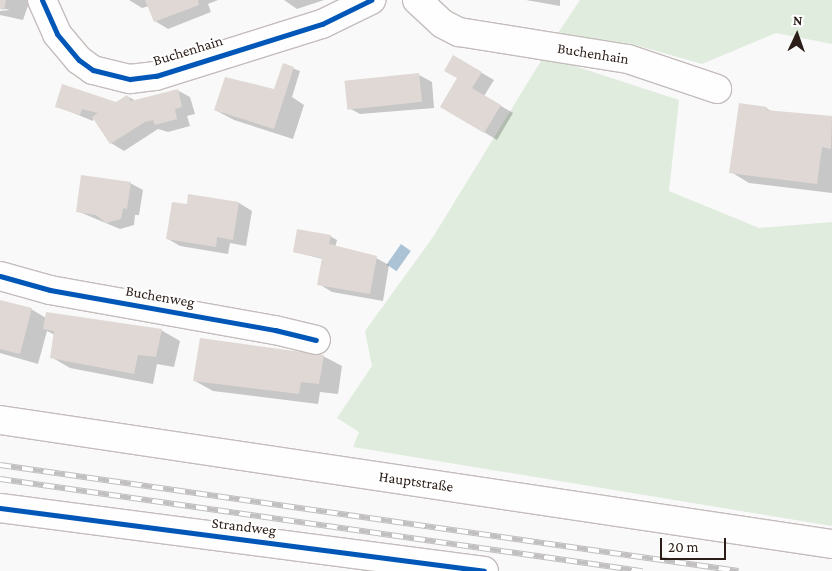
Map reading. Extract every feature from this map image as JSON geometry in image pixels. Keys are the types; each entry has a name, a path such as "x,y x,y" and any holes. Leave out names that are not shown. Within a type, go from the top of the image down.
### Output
{"street":[{"name":"Buchenhain","path":"42,0 57,34 79,60 111,76 130,79 156,76 322,24 371,0"},
{"name":"Buchenhain","path":"417,0 444,24 459,32 628,59 717,89"},
{"name":"Buchenweg","path":"0,276 50,290 275,330 316,340"},
{"name":"Hauptstraße","path":"0,420 832,544"},
{"name":"Strandweg","path":"0,508 484,571"}],"green space":[{"path":"580,0 832,0 832,44 776,33 702,64 632,44 558,33"},
{"path":"544,56 679,100 669,191 759,228 832,222 832,526 353,447 359,432 337,418 372,366 365,331 433,237"}],"water":[{"path":"401,244 411,251 396,271 387,264"}],"building":[{"path":"0,0 6,0 4,10 0,9"},
{"path":"145,0 198,0 199,5 154,22"},
{"path":"453,55 482,72 472,88 501,105 484,133 440,107 457,78 444,71"},
{"path":"283,63 294,67 274,129 214,110 225,77 274,89"},
{"path":"419,73 422,102 347,110 344,81"},
{"path":"62,84 116,102 127,95 131,101 178,89 182,107 175,109 177,119 155,125 153,120 145,122 110,144 92,117 98,113 82,109 80,115 55,107"},
{"path":"739,103 767,107 766,110 832,116 831,149 822,147 817,184 729,173"},
{"path":"81,175 131,182 127,209 123,208 121,219 106,223 96,215 76,212"},
{"path":"188,194 239,202 233,240 217,237 216,247 166,239 172,202 187,204"},
{"path":"297,229 331,235 329,244 377,256 370,294 317,285 322,258 293,252"},
{"path":"0,300 32,308 20,354 0,349"},
{"path":"46,312 162,329 156,357 138,355 134,374 50,358 54,331 43,329"},
{"path":"200,338 324,355 319,384 301,382 299,394 193,381"}],"railway":[{"path":"0,465 738,571"},
{"path":"0,479 642,571"}],"cycle path":[{"path":"42,0 57,34 79,60 93,70 130,79 156,76 322,24 371,0"},
{"path":"0,276 50,290 275,330 316,340"},
{"path":"0,508 484,571"}]}
